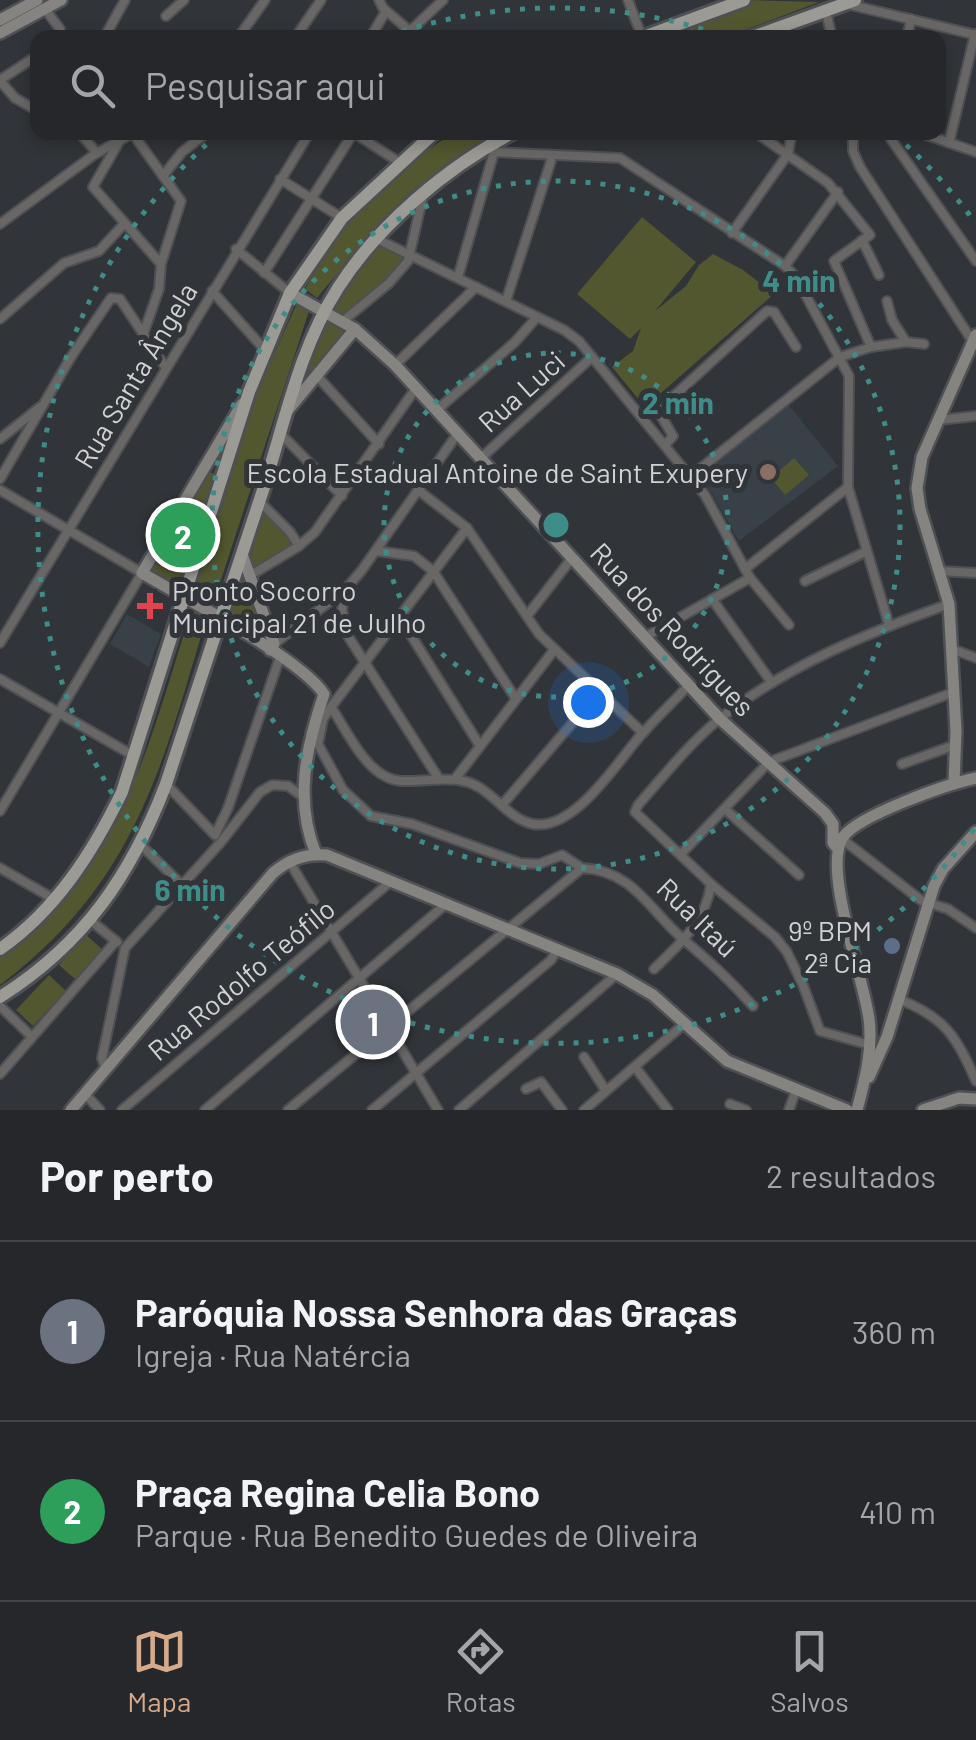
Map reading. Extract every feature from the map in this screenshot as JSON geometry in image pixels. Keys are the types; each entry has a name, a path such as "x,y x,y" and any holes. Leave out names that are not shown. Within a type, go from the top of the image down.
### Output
{"main road":[{"path":"660,30 744,0"},
{"path":"768,30 824,6 848,1"},
{"path":"0,949 54,899 107,824 134,756 249,392 290,293 342,218 426,140"},
{"path":"0,997 39,970 90,920 141,845 166,784 280,433 324,311 351,268 377,239 424,196 503,140"}],"street":[{"path":"108,30 124,0"},
{"path":"166,16 184,0"},
{"path":"244,30 265,0"},
{"path":"300,30 321,0"},
{"path":"379,0 409,30"},
{"path":"411,30 443,0"},
{"path":"628,0 639,30"},
{"path":"848,1 976,35 949,143"},
{"path":"0,20 50,3"},
{"path":"0,33 50,3"},
{"path":"50,3 60,30"},
{"path":"375,30 386,11"},
{"path":"909,30 912,18"},
{"path":"30,60 0,80 16,98 30,106"},
{"path":"86,140 97,152"},
{"path":"0,224 97,152 120,140"},
{"path":"120,140 93,187 160,264"},
{"path":"139,140 181,201 160,264 159,290 144,332"},
{"path":"163,176 198,140"},
{"name":"Rua Santa Ângela","path":"0,643 305,140"},
{"path":"264,272 350,140"},
{"path":"365,140 400,162"},
{"path":"768,140 838,192 870,235 834,260 870,347"},
{"path":"732,233 788,154 791,140"},
{"path":"853,140 860,167 974,338 918,469 917,488 949,604 954,783"},
{"path":"892,140 976,261"},
{"path":"941,140 976,152"},
{"path":"458,277 492,148 616,156 785,266 801,284 850,384 848,487 888,625"},
{"path":"506,300 551,161"},
{"path":"280,179 342,218"},
{"path":"785,266 838,192"},
{"path":"343,321 388,283 411,255 424,196"},
{"path":"0,206 10,216"},
{"path":"0,319 64,264 99,251 124,224"},
{"path":"377,239 574,336 691,476 747,573 789,625"},
{"path":"862,240 879,275"},
{"name":"Rua dos Rodrigues","path":"236,250 290,293 355,329 395,365 720,719 830,818 833,843 840,844"},
{"path":"395,365 476,287"},
{"path":"212,290 265,350"},
{"path":"0,479 111,298 120,299 166,368"},
{"path":"886,301 906,342"},
{"path":"665,446 674,436 660,414 663,406 767,311 774,312 796,347"},
{"path":"437,410 515,342 537,317"},
{"path":"288,410 355,329"},
{"path":"691,476 840,357 870,347 924,344"},
{"name":"Rua Luci","path":"480,458 592,358"},
{"path":"318,377 379,444"},
{"path":"251,575 315,532 416,388"},
{"path":"0,812 249,392"},
{"path":"0,440 43,404"},
{"path":"939,420 976,416"},
{"path":"280,433 342,496"},
{"path":"274,647 345,590 377,551 458,433"},
{"path":"645,638 712,600 848,487"},
{"path":"0,490 239,632 274,647 339,697"},
{"path":"418,490 467,528 554,650 643,734"},
{"path":"259,501 290,532 298,546"},
{"path":"331,707 467,528"},
{"path":"377,551 414,556 433,571 516,699"},
{"path":"805,581 865,552"},
{"path":"218,838 274,647 242,554"},
{"path":"527,616 572,558"},
{"path":"940,571 974,572 976,559"},
{"path":"345,590 344,624 439,779"},
{"path":"712,600 772,683"},
{"path":"871,1045 820,1030 787,952 775,937 634,812 720,719 772,683 888,625 949,604"},
{"path":"399,616 480,746"},
{"path":"952,648 976,658"},
{"path":"455,780 554,650"},
{"path":"0,679 134,756"},
{"path":"311,679 367,761 384,776 398,782 439,779 479,786 532,824 554,822 588,798 688,685"},
{"path":"681,854 769,762 954,692"},
{"path":"503,804 598,693"},
{"path":"316,854 302,796 324,694"},
{"name":"Rua Itaú","path":"331,707 323,720 318,744 343,790 370,816 412,824 520,863 539,864 562,855 582,868 631,886 684,940 714,963 753,1006"},
{"path":"902,764 955,745"},
{"path":"857,1110 871,1045 870,1027 842,904 840,844 863,820 976,778"},
{"path":"166,784 218,838"},
{"path":"106,1070 102,1058 125,948 260,792 272,785 288,786 302,796"},
{"path":"725,809 799,874"},
{"path":"862,1090 890,1029 927,904 943,869 974,836"},
{"path":"840,844 927,904 948,909 976,928"},
{"path":"141,845 182,885"},
{"path":"71,1110 274,873 288,861 316,854 617,974 652,995 727,1061 844,1109"},
{"path":"288,861 438,1110"},
{"path":"0,868 54,899"},
{"path":"288,1110 582,868"},
{"name":"Rua Rodolfo Teófilo","path":"122,1110 390,882"},
{"path":"654,968 684,940 706,910 711,884"},
{"path":"205,1110 446,904"},
{"path":"90,920 125,948"},
{"path":"0,1074 116,942"},
{"path":"372,1110 551,960 557,950"},
{"path":"459,1110 617,974"},
{"path":"898,999 945,1024 976,1080"},
{"path":"0,1006 32,1036"},
{"path":"584,1110 683,1025"},
{"path":"870,1027 880,1035 890,1029"},
{"path":"584,1057 606,1092"},
{"path":"636,1067 668,1110"},
{"path":"526,1089 541,1082 562,1110"},
{"path":"789,1110 796,1090"},
{"path":"86,1094 100,1110"},
{"path":"923,1110 959,1098 976,1098"},
{"path":"730,1104 746,1110"}],"shaded area":[{"name":"Escola Estadual Antoine de Saint Exupery","path":"788,404 838,466 739,541 699,478"},
{"path":"127,614 161,634 149,667 110,644"}],"green space":[{"path":"747,0 819,2 745,30 673,30"},
{"path":"443,140 482,140 398,208 317,298 305,289 351,221 388,182"},
{"path":"642,217 696,262 655,311 686,286 699,265 713,254 743,270 774,294 645,407 612,367 633,351 641,328 630,339 577,294"},
{"path":"377,239 410,255 408,261 343,321 326,308"},
{"path":"298,301 310,308 215,598 195,590 259,388"},
{"path":"328,319 349,327 306,383 316,336"},
{"path":"794,458 809,475 785,495 771,478"},
{"path":"209,473 215,473 177,588 146,571"},
{"path":"259,507 280,526 293,547 251,568 248,541"},
{"path":"241,562 266,633 222,615"},
{"path":"193,607 207,616 157,774 137,820 113,864 83,906 46,946 0,985 0,955 78,881 117,818 147,749"},
{"path":"86,935 102,949 75,979 59,965"},
{"path":"49,975 66,991 33,1026 16,1010"}],"place":[{"name":"Escola Estadual Antoine de Saint Exupery","path":"768,472"},
{"name":"Praça Regina Celia Bono","path":"183,535"},
{"name":"Pronto Socorro Municipal 21 de Julho","path":"150,606"},
{"name":"9º BPM 2ª Cia","path":"892,946"},
{"name":"Paróquia Nossa Senhora das Graças","path":"373,1022"}]}
